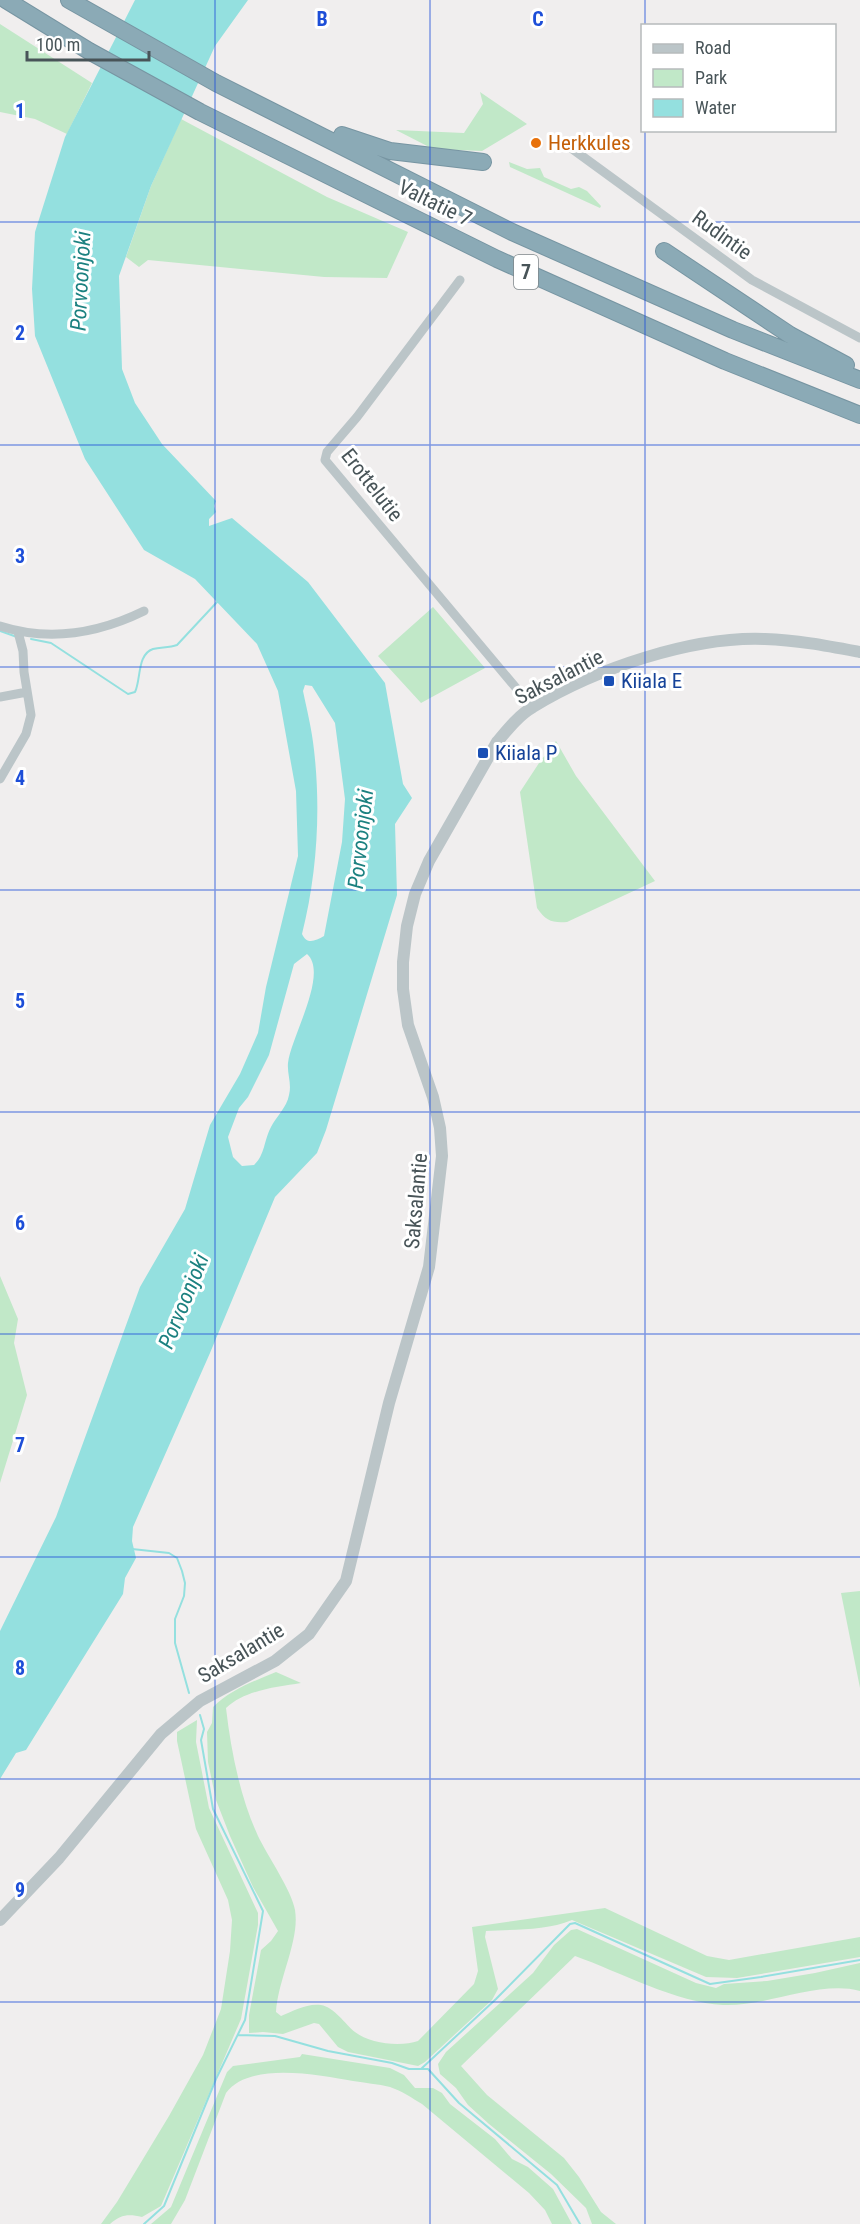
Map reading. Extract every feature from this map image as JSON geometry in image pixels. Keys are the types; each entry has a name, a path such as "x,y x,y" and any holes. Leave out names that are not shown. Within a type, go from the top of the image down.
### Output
{"highway":[{"name":"Valtatie 7","path":"6,0 89,51 200,112 497,259 725,361 860,415"},
{"name":"Valtatie 7","path":"69,0 235,92 513,232 733,330 860,380"},
{"path":"235,92 364,144 390,151 483,162"},
{"path":"664,251 790,335 860,372"}],"street":[{"name":"Rudintie","path":"571,148 752,280 860,338"},
{"name":"Erottelutie","path":"460,280 357,417 327,452 325,460 532,707"},
{"path":"0,626 18,632 70,635 107,627 144,611"},
{"path":"0,779 26,734 31,715 23,651 18,632"},
{"name":"Saksalantie","path":"0,1920 59,1858 161,1734 200,1701 275,1661 309,1634 346,1581 389,1403 429,1267 442,1156 440,1128 433,1097 408,1024 403,989 407,926 415,894 434,851 497,742 511,724 532,707 592,677 683,647 710,642 763,638 811,643 860,652"},
{"path":"0,697 27,692"}],"green space":[{"path":"0,24 92,83 67,134 35,119 0,112"},
{"path":"480,92 527,124 482,151 433,149 396,130 464,133 483,104"},
{"path":"181,119 327,197 408,232 387,278 324,277 148,260 139,267 126,257 151,186"},
{"path":"509,162 527,169 540,168 544,177 571,189 579,187 587,191 601,206 600,208 510,167"},
{"path":"433,607 485,668 421,703 378,656"},
{"path":"556,741 576,776 655,881 567,922 550,920 543,916 537,908 520,792"},
{"path":"0,1276 18,1319 14,1343 27,1395 0,1483"},
{"path":"860,1591 860,1688 841,1593"},
{"path":"276,1672 301,1683 251,1693 226,1708 234,1757 246,1806 258,1836 284,1883 295,1910 296,1922 292,1947 276,2012 281,2016 305,2006 321,2005 330,2009 361,2036 377,2042 395,2044 418,2041 474,1984 478,1971 472,1927 605,1908 707,1956 729,1960 860,1937 860,1957 737,1978 706,1977 572,1920 541,1928 486,1931 485,1937 498,1989 492,2000 418,2066 348,2052 338,2047 319,2024 314,2023 283,2034 249,2033 249,2015 261,1950 278,1931 253,1887 216,1800 208,1762 207,1732 212,1723 213,1707 243,1686"},
{"path":"197,1720 196,1742 209,1808 258,1913 258,1925 241,2019 161,2206 142,2217 125,2216 110,2224 101,2224 117,2202 169,2116 203,2055 221,2009 230,1951 232,1920 228,1900 196,1829 177,1741 177,1732"},
{"path":"577,1929 696,1983 716,1988 724,1984 767,1981 860,1963 860,1991 827,1989 740,2005 723,2005 705,2003 668,1993 575,1956 461,2066 487,2095 564,2158 601,2212 616,2224 592,2224 586,2208 551,2174 468,2105 456,2088 440,2074 438,2064 446,2052 533,1973 554,1945 571,1930"},
{"path":"302,2054 390,2068 404,2075 415,2088 433,2088 442,2093 450,2104 495,2139 512,2159 528,2167 553,2189 572,2224 552,2224 545,2210 529,2193 422,2104 403,2093 381,2085 285,2073 251,2077 237,2083 226,2093 185,2200 171,2224 151,2224 171,2207 227,2072 233,2066 300,2057"}],"water":[{"name":"Porvoonjoki","path":"135,0 248,0 215,46 151,186 119,276 122,369 135,403 162,444 216,501 214,506 216,512 209,519 209,526 232,518 308,582 385,683 403,784 412,798 395,824 397,895 317,1153 275,1197 210,1353 133,1527 132,1541 136,1558 125,1578 123,1594 26,1750 16,1753 0,1779 0,1631 56,1517 140,1287 185,1209 210,1125 240,1074 258,1033 266,987 298,856 296,791 278,691 257,644 195,579 144,550 85,459 35,336 32,289 35,232 65,137","holes":["305,685 312,686 335,723 345,799 342,842 324,936 312,941 306,940 302,934 311,889 317,819 316,773 303,691","307,954 313,963 314,975 307,1006 288,1063 290,1087 288,1099 271,1127 258,1161 254,1165 242,1166 233,1157 228,1137 239,1108 248,1097 269,1055 294,964"]}],"waterway":[{"path":"31,639 51,643 128,694 135,692 144,656 153,649 177,645 218,601"},
{"path":"0,631 17,637"},
{"path":"132,1549 169,1553 177,1558 185,1583 184,1596 175,1619 175,1643 189,1693"},
{"path":"144,2224 164,2206 216,2079 245,2020 263,1911 213,1809 201,1740 204,1729 200,1715"},
{"path":"421,2069 496,1999 570,1924 575,1923 710,1984 860,1960"},
{"path":"238,2035 275,2036 328,2051 392,2063 409,2069 428,2069 459,2103 557,2185 580,2224"}],"place":[{"name":"Herkkules","path":"536,143"},
{"name":"Kiiala E","path":"609,681"},
{"name":"Kiiala P","path":"483,753"}]}
